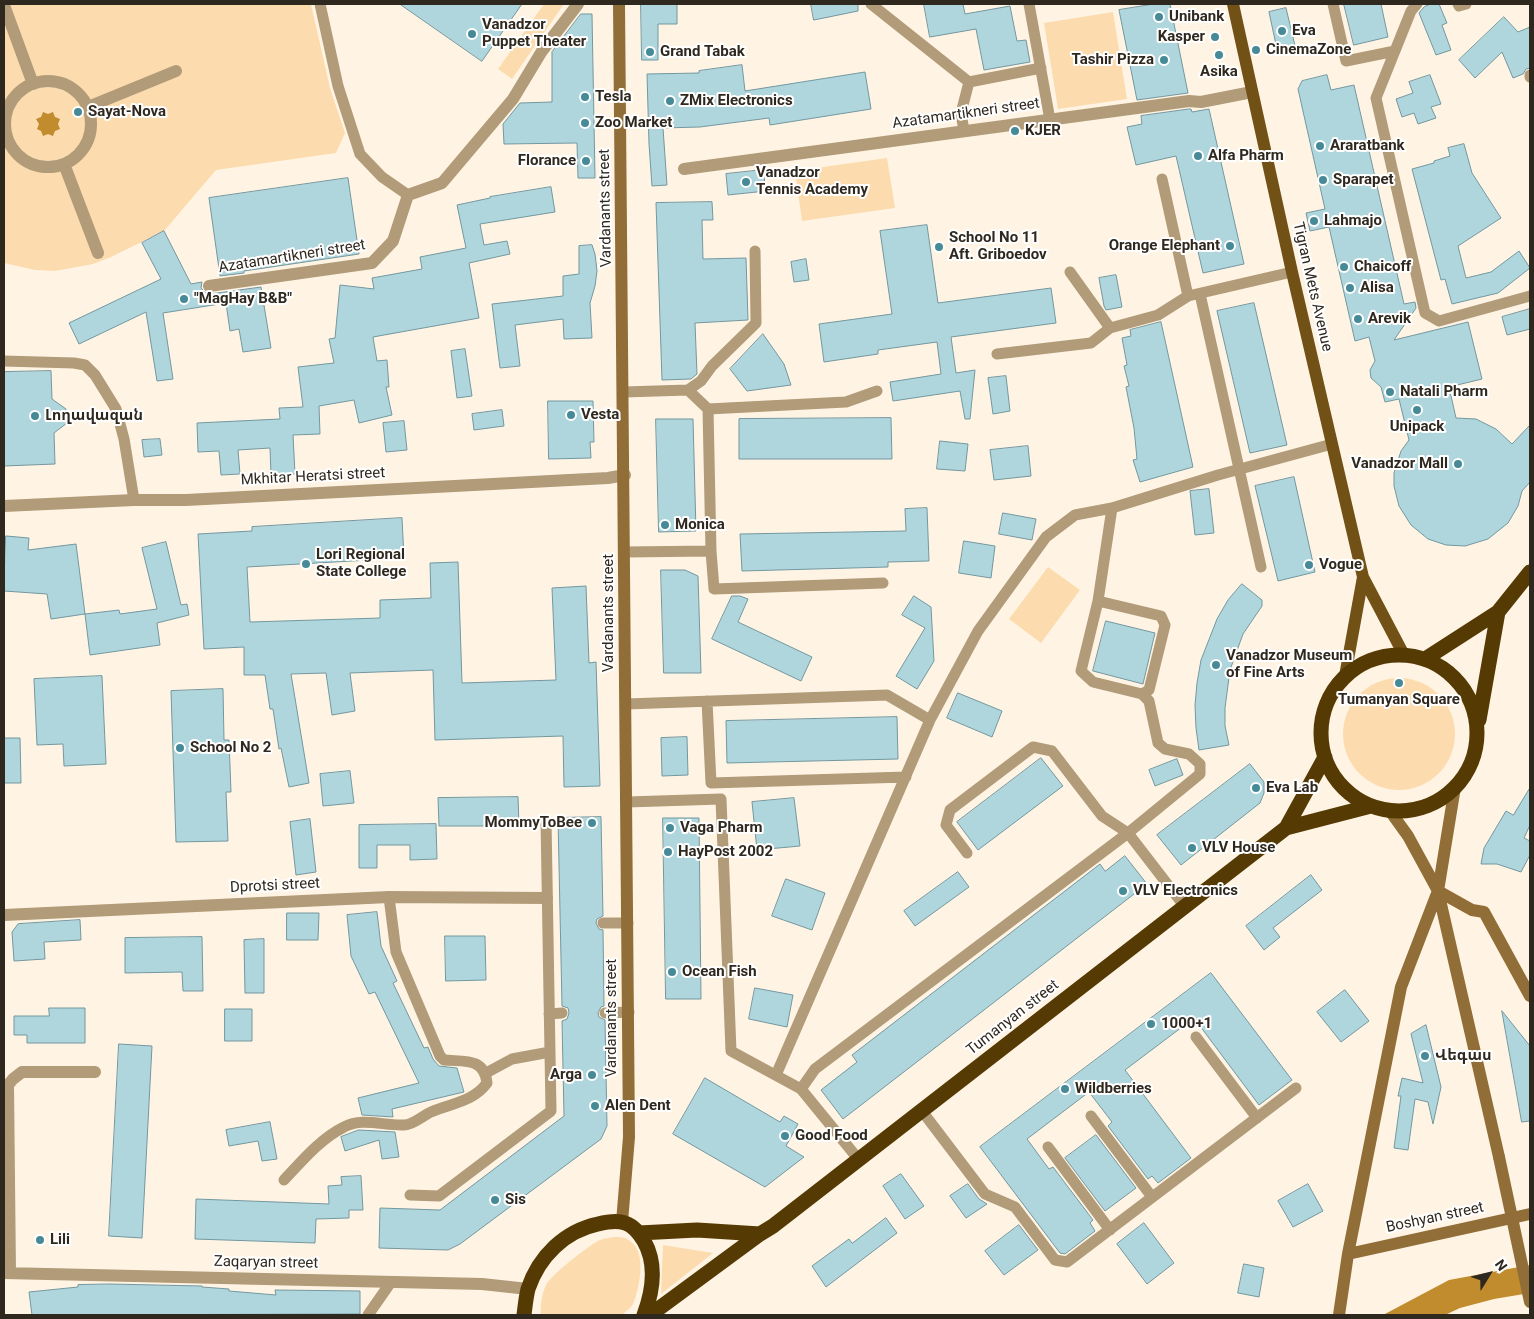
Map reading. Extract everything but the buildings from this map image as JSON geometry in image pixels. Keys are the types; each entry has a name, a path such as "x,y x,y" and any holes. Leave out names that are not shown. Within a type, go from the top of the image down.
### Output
{"highway":[{"path":"1426,659 1498,612 1530,572"},
{"path":"1477,729 1473,706 1462,686 1446,670 1426,659 1404,655 1381,656 1361,664 1345,676 1331,694 1323,714 1321,736 1325,757 1332,773 1342,787 1355,798 1371,806 1390,811 1409,811 1432,804 1451,792 1466,774 1475,752 1477,729 1498,612"},
{"path":"1286,828 1325,757"},
{"path":"1286,828 1371,806"},
{"name":"Tumanyan street","path":"650,1315 773,1226 1286,828"},
{"path":"524,1315 528,1289 537,1270 563,1239 589,1226 609,1222 622,1222 632,1226 639,1233 651,1259 652,1271 649,1301 644,1315"},
{"path":"639,1233 697,1230 760,1234"}],"main road":[{"name":"Tigran Mets Avenue","path":"1232,4 1363,577 1404,655"},
{"name":"Tigran Mets Avenue","path":"1345,676 1363,577"}],"street":[{"path":"408,195 442,183 513,98 542,51 578,4"},
{"name":"Vardanants street","path":"619,4 629,1012 629,1137 622,1222"},
{"path":"4,5 33,84"},
{"path":"88,107 176,71"},
{"path":"54,82 65,85 75,91 88,107 92,122 86,146 77,156 55,167 32,164 22,158 6,141 6,116 10,104 19,93 33,84 54,82"},
{"name":"Azatamartikneri street","path":"684,169 1189,101 1201,102 1252,92"},
{"path":"64,164 98,253"},
{"name":"Azatamartikneri street","path":"209,286 372,263 393,241 408,195"},
{"name":"Mkhitar Heratsi street","path":"4,506 134,500 186,500 608,478 624,475"},
{"path":"1338,1315 1348,1254 1401,987 1438,891 1456,787"},
{"path":"1390,811 1408,836 1438,891 1530,1302"},
{"path":"1438,891 1472,910 1484,912 1530,996"},
{"name":"Dprotsi street","path":"4,915 389,896 547,898"},
{"path":"7,1273 8,1085 12,1079 22,1072 95,1072"},
{"name":"Boshyan street","path":"1348,1254 1530,1214"},
{"name":"Zaqaryan street","path":"7,1273 482,1284 528,1289"}],"lane":[{"path":"320,4 338,86 360,154 382,177 408,195"},
{"path":"871,4 969,82 1041,68"},
{"path":"1029,4 1050,120"},
{"path":"1333,4 1346,61 1395,51"},
{"path":"1417,4 1411,11 1376,98 1425,313 1439,321 1530,296"},
{"path":"1458,4 1459,6 1466,4"},
{"path":"964,131 962,113 969,82"},
{"path":"1162,179 1188,296"},
{"path":"624,392 688,390 702,381 712,366 756,323 755,251"},
{"path":"1070,272 1110,328"},
{"path":"997,354 1091,343 1110,328 1158,315 1188,296 1292,272"},
{"path":"1200,294 1261,567"},
{"path":"4,361 74,363 85,365 95,374 116,409 124,439 134,500"},
{"path":"688,390 708,409 711,551 714,589 883,583"},
{"path":"708,409 846,402 878,391"},
{"path":"776,1075 930,720 978,631 1046,537 1075,515 1112,508 1240,469 1332,444"},
{"path":"801,1089 815,1069 1128,833 1200,774 1200,764 1190,754 1164,749 1158,743 1149,701 1142,694 1094,682 1080,671 1098,601 1112,508"},
{"path":"625,552 711,551"},
{"path":"1098,601 1161,616 1165,625 1149,690 1142,694"},
{"path":"626,704 887,695 930,720"},
{"path":"707,701 711,783 906,777"},
{"path":"967,853 946,825 950,810 1033,747 1052,751 1102,816 1128,833 1185,907"},
{"path":"627,802 721,798 731,1051 801,1089 859,1160"},
{"path":"410,1195 439,1196 551,1111 546,820"},
{"path":"284,1180 319,1144 344,1126 362,1122 406,1125 431,1112 460,1103 481,1091 487,1083 486,1073 481,1066 472,1062 444,1060 440,1056 396,952 389,896"},
{"path":"603,923 628,923"},
{"path":"548,925 560,924"},
{"path":"605,1013 629,1012"},
{"path":"549,1014 562,1013"},
{"path":"1196,1038 1257,1118"},
{"path":"486,1073 512,1059 550,1052"},
{"path":"922,1111 985,1194 1015,1207 1055,1260 1067,1262 1296,1088"},
{"path":"1091,1116 1152,1197"},
{"path":"1048,1147 1110,1230"},
{"path":"368,1315 391,1282"}],"shaded area":[{"path":"4,4 311,4 330,88 345,133 336,153 216,170 164,231 93,264 55,271 35,270 4,263"},
{"path":"544,4 564,4 512,79 498,69"},
{"path":"1113,12 1127,99 1058,109 1044,23"},
{"path":"43,112 48,114 53,112 55,117 60,119 58,124 60,129 55,131 53,136 48,134 43,136 41,131 37,129 39,124 36,119 41,117"},
{"path":"887,158 895,208 802,221 795,171"},
{"path":"1048,567 1080,590 1041,643 1009,619"},
{"path":"1399,678 1420,682 1438,695 1451,713 1455,734 1451,755 1438,773 1420,786 1399,790 1378,786 1360,773 1347,755 1343,734 1347,713 1360,695 1378,682"},
{"path":"626,1238 634,1244 640,1259 640,1279 631,1307 622,1315 541,1315 542,1296 550,1280 571,1260 595,1243 602,1239"},
{"path":"663,1245 713,1253 661,1294"},
{"path":"1530,1265 1530,1293 1494,1299 1460,1308 1445,1315 1383,1315 1449,1280"}],"place":[{"name":"Unibank","path":"1159,17"},
{"name":"Eva","path":"1282,31"},
{"name":"Vanadzor Puppet Theater","path":"472,34"},
{"name":"Kasper","path":"1215,37"},
{"name":"CinemaZone","path":"1256,50"},
{"name":"Grand Tabak","path":"650,52"},
{"name":"Asika","path":"1219,55"},
{"name":"Tashir Pizza","path":"1164,60"},
{"name":"Tesla","path":"585,97"},
{"name":"ZMix Electronics","path":"670,101"},
{"name":"Sayat-Nova","path":"78,112"},
{"name":"Zoo Market","path":"585,123"},
{"name":"KJER","path":"1015,131"},
{"name":"Araratbank","path":"1320,146"},
{"name":"Alfa Pharm","path":"1198,156"},
{"name":"Florance","path":"586,161"},
{"name":"Sparapet","path":"1323,180"},
{"name":"Vanadzor Tennis Academy","path":"746,182"},
{"name":"Lahmajo","path":"1314,221"},
{"name":"Orange Elephant","path":"1230,246"},
{"name":"School No 11 Aft. Griboedov","path":"939,247"},
{"name":"Chaicoff","path":"1344,267"},
{"name":"Alisa","path":"1350,288"},
{"name":"\"MagHay B&B\"","path":"184,299"},
{"name":"Arevik","path":"1358,319"},
{"name":"Natali Pharm","path":"1390,392"},
{"name":"Unipack","path":"1417,410"},
{"name":"Vesta","path":"571,415"},
{"name":"Լողավազան","path":"35,416"},
{"name":"Vanadzor Mall","path":"1458,464"},
{"name":"Monica","path":"665,525"},
{"name":"Lori Regional State College","path":"306,564"},
{"name":"Vogue","path":"1309,565"},
{"name":"Vanadzor Museum of Fine Arts","path":"1216,665"},
{"name":"Tumanyan Square","path":"1399,683"},
{"name":"School No 2","path":"180,748"},
{"name":"Eva Lab","path":"1256,788"},
{"name":"MommyToBee","path":"592,823"},
{"name":"Vaga Pharm","path":"670,828"},
{"name":"VLV House","path":"1192,848"},
{"name":"HayPost 2002","path":"668,852"},
{"name":"VLV Electronics","path":"1123,891"},
{"name":"Ocean Fish","path":"672,972"},
{"name":"1000+1","path":"1151,1024"},
{"name":"Վեգաս","path":"1425,1056"},
{"name":"Arga","path":"592,1075"},
{"name":"Wildberries","path":"1065,1089"},
{"name":"Alen Dent","path":"595,1106"},
{"name":"Good Food","path":"785,1136"},
{"name":"Sis","path":"495,1200"},
{"name":"Lili","path":"40,1240"}]}
